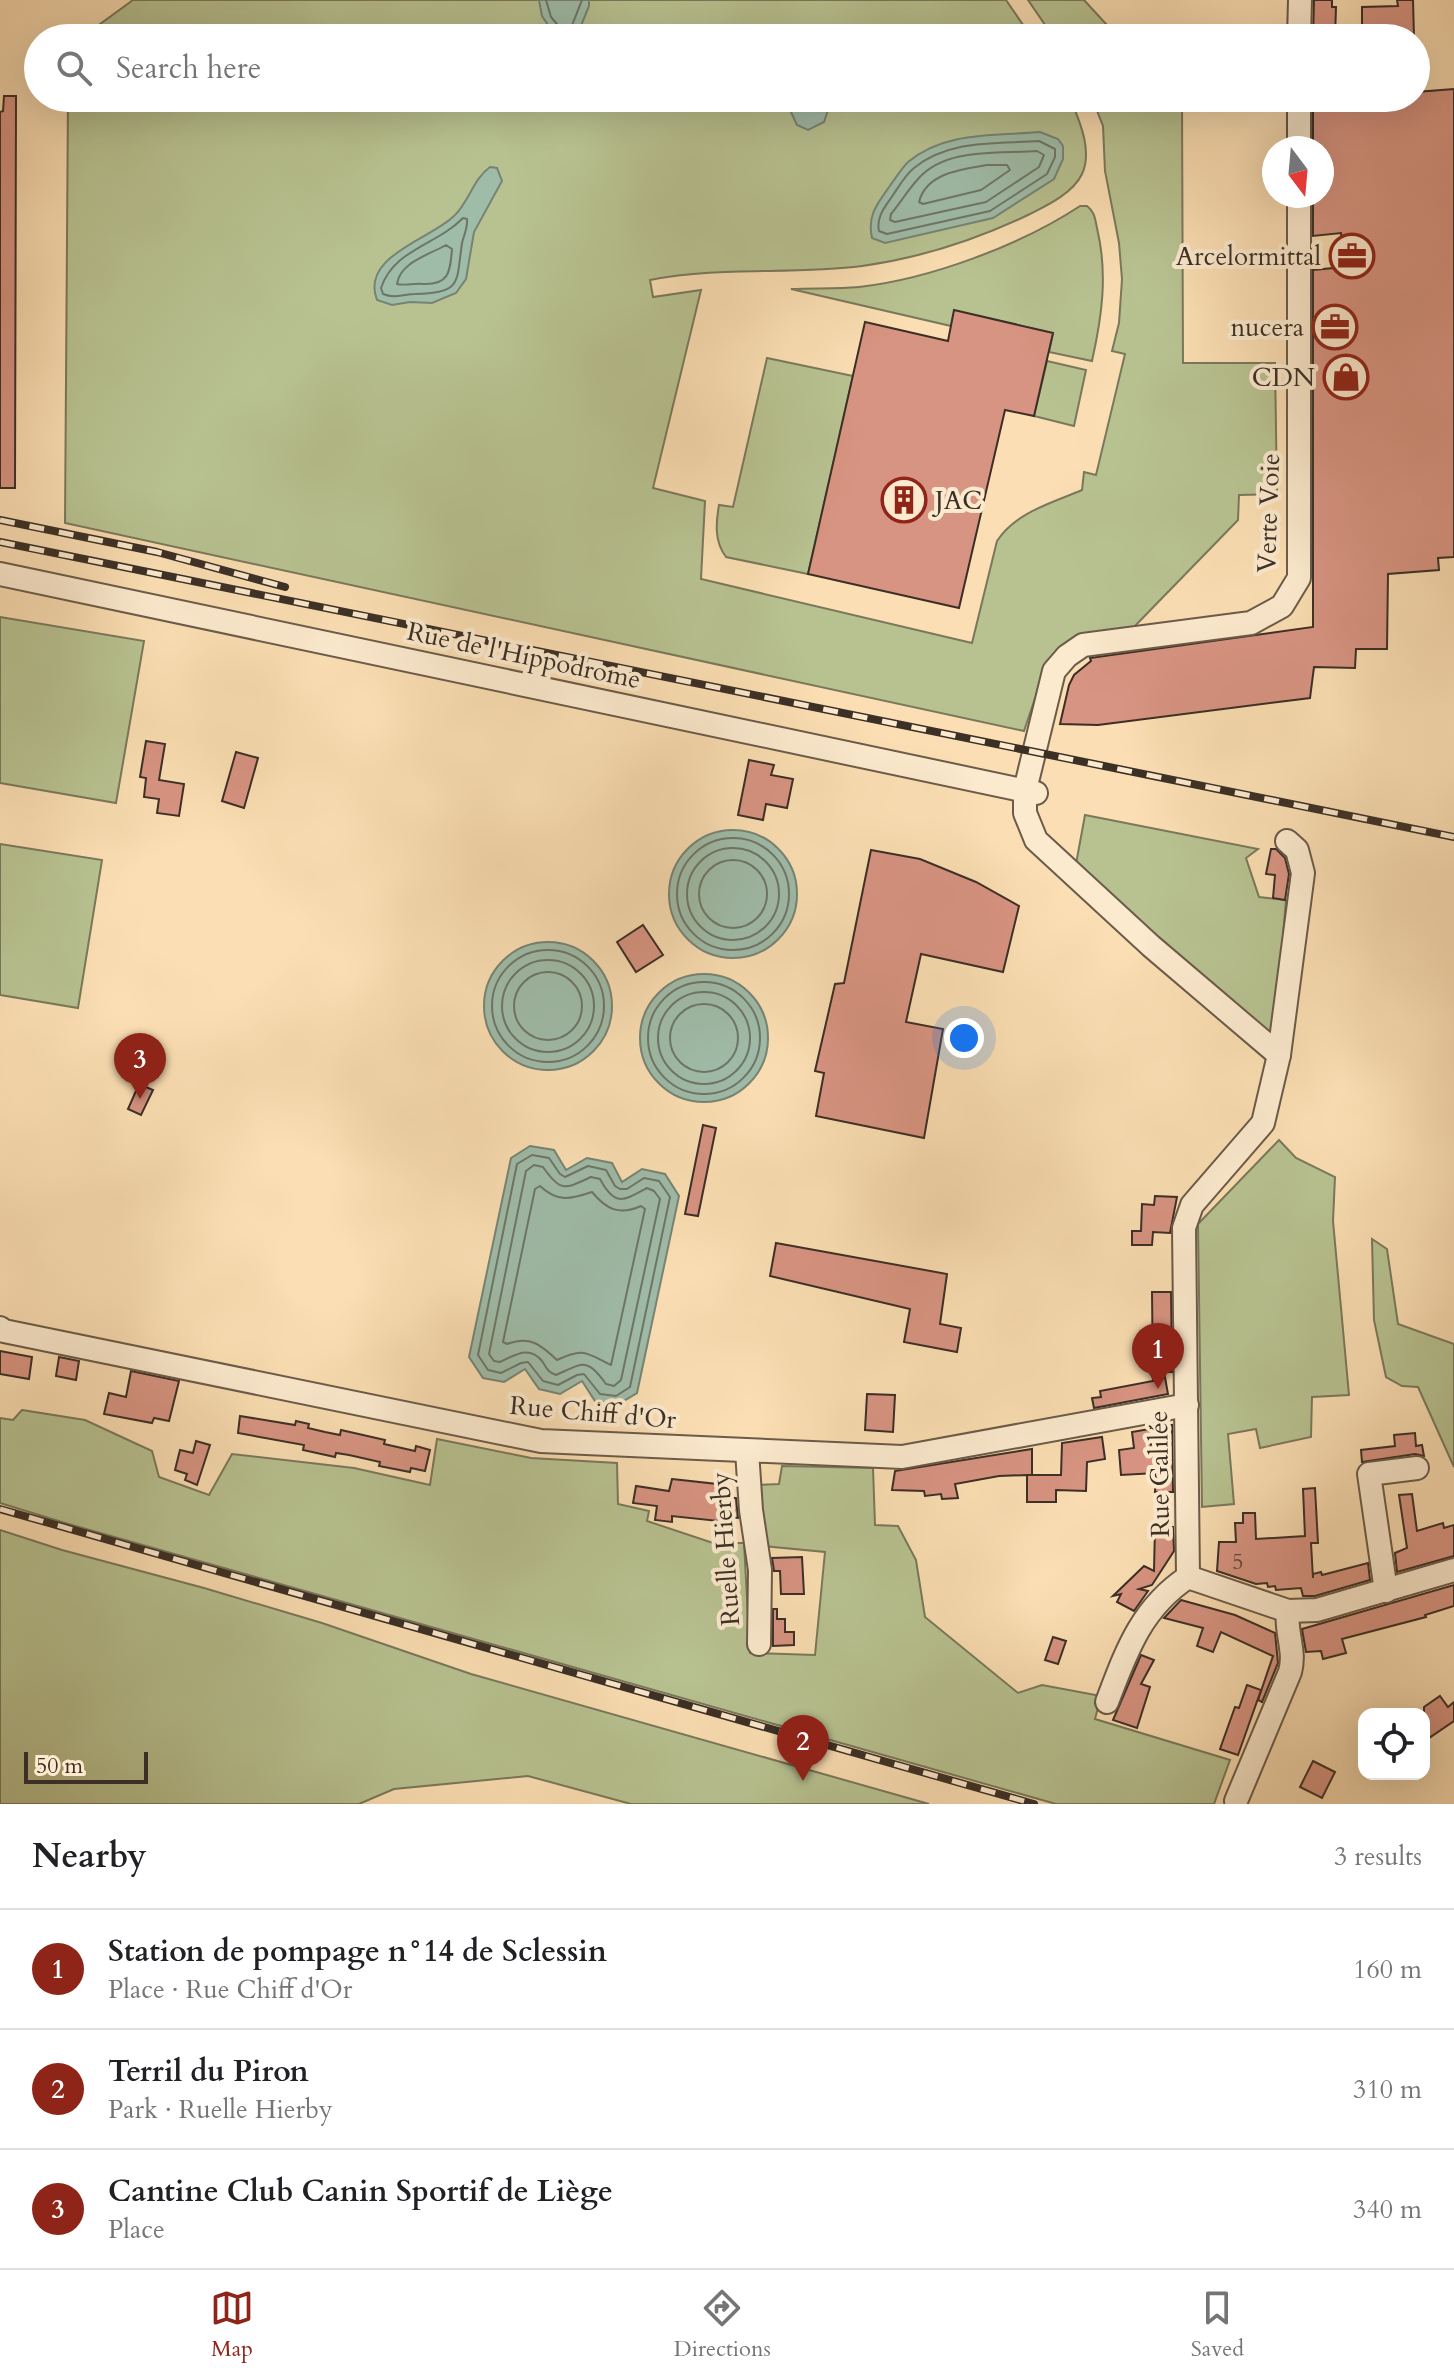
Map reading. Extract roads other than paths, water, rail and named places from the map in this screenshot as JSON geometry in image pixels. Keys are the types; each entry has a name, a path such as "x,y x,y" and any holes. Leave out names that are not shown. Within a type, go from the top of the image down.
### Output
{"street":[{"path":"1299,24 1300,0"},
{"path":"1299,112 1299,136"},
{"name":"Verte Voie","path":"1030,791 1054,671 1067,656 1083,645 1251,623 1282,606 1299,578 1299,208"},
{"name":"Rue de l'Hippodrome","path":"0,574 1030,791"},
{"path":"1030,791 1025,813 1036,840 1151,946 1279,1055"},
{"name":"Rue Galilée","path":"1188,1577 1184,1228 1192,1205 1263,1123 1279,1055 1303,873 1297,850 1287,841"},
{"name":"Rue Chiff d'Or","path":"0,1328 541,1441 902,1457 1187,1405"},
{"name":"Ruelle Hierby","path":"747,1451 751,1510 760,1570 759,1644"},
{"path":"1386,1591 1369,1474 1417,1468"},
{"path":"1107,1702 1122,1662 1145,1616 1170,1589 1188,1577 1288,1611 1317,1610 1454,1570"},
{"path":"1236,1801 1294,1660 1286,1627 1288,1611"}],"water":[{"path":"539,0 589,0 582,24 547,24 542,16"},
{"path":"791,112 827,112 824,122 808,130 797,125"},
{"path":"1040,132 1058,139 1063,146 1063,159 1054,179 993,218 885,243 872,238 871,223 877,205 905,165 922,152 971,137"},
{"path":"490,167 497,168 502,181 474,232 466,279 456,293 432,303 392,305 377,300 374,285 388,260 454,216"},
{"path":"733,830 757,835 778,849 792,870 797,894 792,918 778,939 757,953 733,958 709,953 688,939 674,918 669,894 674,870 688,849 709,835"},
{"path":"548,942 572,947 593,961 607,982 612,1006 607,1030 593,1051 572,1065 548,1070 524,1065 503,1051 489,1030 484,1006 489,982 503,961 524,947"},
{"path":"704,974 728,979 749,993 763,1014 768,1038 763,1062 749,1083 728,1097 704,1102 680,1097 659,1083 645,1062 640,1038 645,1014 659,993 680,979"},
{"path":"530,1146 554,1150 566,1170 587,1158 612,1163 622,1182 642,1169 665,1174 679,1196 637,1393 617,1405 595,1401 582,1381 560,1394 539,1389 525,1369 504,1382 483,1378 469,1357 511,1158"}],"railway":[{"path":"0,520 157,552 285,587"},
{"path":"0,542 1454,837"},
{"path":"0,1509 1034,1804"}],"place":[{"name":"Arcelormittal","path":"1352,256"},
{"name":"nucera","path":"1335,327"},
{"name":"CDN","path":"1346,377"},
{"name":"JAC","path":"904,500"},
{"name":"Cantine Club Canin Sportif de Liège","path":"140,1099"},
{"name":"Station de pompage n°14 de Sclessin","path":"1158,1389"},
{"name":"Terril du Piron","path":"803,1781"}]}
